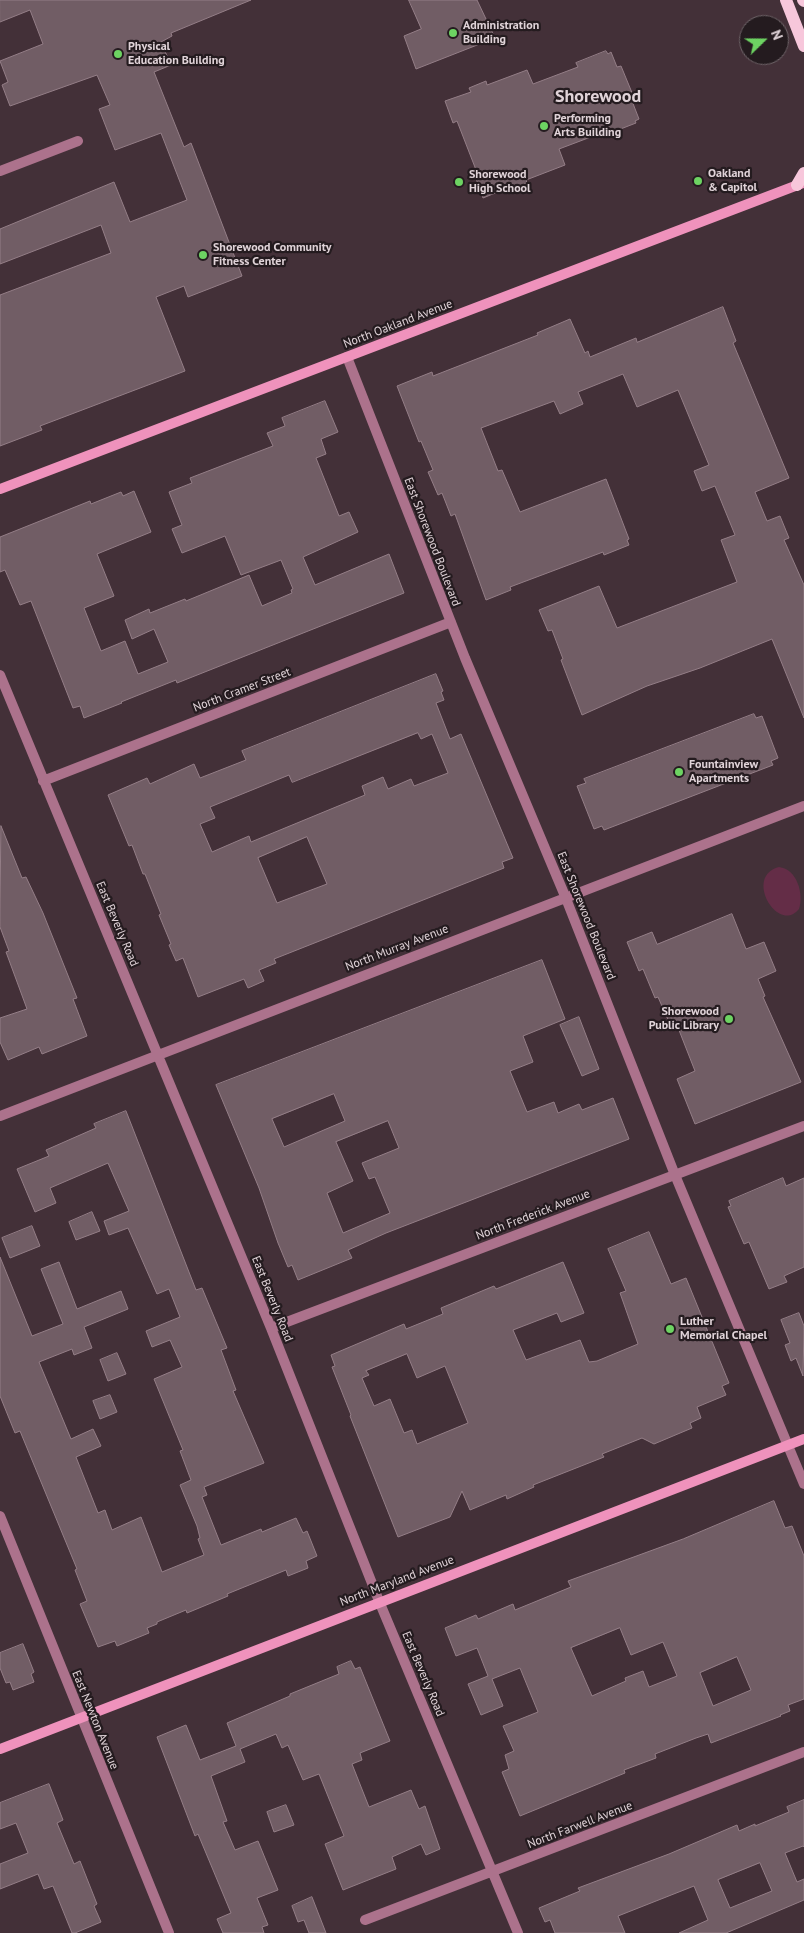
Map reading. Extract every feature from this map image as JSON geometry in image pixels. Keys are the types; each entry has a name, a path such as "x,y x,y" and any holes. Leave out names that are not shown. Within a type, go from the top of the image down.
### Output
{"main road":[{"path":"786,0 804,46"},
{"path":"801,184 804,174"}],"street":[{"path":"0,171 78,141"},
{"name":"North Oakland Avenue","path":"0,489 801,184"},
{"name":"East Shorewood Boulevard","path":"347,357 451,622 565,896 675,1175 804,1484"},
{"name":"North Cramer Street","path":"43,781 451,622"},
{"name":"East Beverly Road","path":"0,675 271,1328 379,1601 518,1933"},
{"name":"North Murray Avenue","path":"0,1116 565,896 804,806"},
{"name":"North Frederick Avenue","path":"271,1328 804,1126"},
{"name":"North Maryland Avenue","path":"0,1749 379,1601 804,1439"},
{"name":"East Newton Avenue","path":"0,1516 168,1933"},
{"name":"North Farwell Avenue","path":"365,1920 804,1752"}],"shaded area":[{"path":"779,867 790,872 795,877 800,890 799,909 791,915 782,915 774,910 764,891 764,881 769,872"}],"building":[{"path":"0,0 251,0 171,33 172,36 161,42 171,65 154,72 184,147 191,143 242,276 188,297 184,286 156,297 185,371 40,426 42,430 0,446 0,295 111,253 101,225 0,264 0,229 114,182 130,222 187,200 161,133 115,150 99,109 110,105 97,75 10,106 2,85 8,82 0,61 43,44 30,10 0,22"},
{"name":"Administration Building","path":"409,0 477,0 495,38 416,69 404,36 421,29"},
{"name":"Performing Arts Building","path":"606,51 608,54 611,52 617,67 621,66 635,100 632,101 639,119 635,121 636,123 605,135 604,132 559,149 565,165 526,180 527,183 511,190 510,187 483,198 475,176 478,175 457,121 453,123 445,101 471,92 469,88 486,81 487,85 527,70 533,84 578,67 576,63"},
{"path":"723,307 736,341 733,343 789,478 755,492 767,521 780,516 789,538 784,540 804,585 804,718 772,639 700,668 647,686 582,715 552,630 548,631 539,610 599,586 617,628 737,582 721,540 735,535 715,486 702,491 694,471 709,465 678,390 637,407 623,374 578,392 583,404 560,414 554,401 481,428 498,471 502,470 520,512 606,479 629,539 627,540 629,545 604,555 603,552 510,587 511,590 486,600 455,514 451,516 442,493 438,495 428,472 433,470 421,441 419,442 397,386 432,372 433,376 538,335 537,333 570,319 585,353 588,351 590,357 636,338 637,342"},
{"path":"325,401 338,432 321,439 326,454 316,458 339,516 349,512 358,532 303,557 315,585 389,554 404,593 177,683 176,680 84,718 80,706 73,708 31,601 20,605 5,570 0,572 0,537 90,501 91,504 121,492 123,496 134,491 151,532 97,554 114,596 84,608 101,651 125,641 138,674 168,662 154,629 132,639 125,620 149,609 150,613 185,599 186,601 249,575 262,606 292,593 291,590 293,589 281,560 241,575 225,536 182,553 172,529 182,525 169,492 192,483 190,478 273,446 267,433 285,426 282,418"},
{"path":"436,674 443,691 441,692 444,700 436,703 450,739 461,734 513,858 502,862 504,868 274,959 276,963 259,970 264,981 248,988 244,979 198,997 183,958 176,961 159,915 161,914 145,874 143,874 132,845 129,846 108,795 147,778 150,784 194,764 200,778 246,760 242,751","holes":["418,733 421,739 432,734 448,773 414,786 411,779 388,789 383,777 362,786 365,795 251,842 249,836 212,852 200,824 215,818 210,807 289,775 292,782","307,837 327,884 277,903 258,858"]},
{"name":"Fountainview Apartments","path":"754,714 756,718 762,716 778,758 771,761 773,765 604,830 602,826 594,829 577,786 586,783 584,779"},
{"path":"1,826 22,878 26,877 43,913 77,998 73,999 87,1036 42,1054 39,1047 8,1060 0,1042 0,1018 27,1009 6,952 9,951 0,927"},
{"name":"Shorewood Public Library","path":"732,914 746,949 764,942 776,971 758,979 765,996 763,997 801,1082 695,1124 677,1079 695,1071 675,1020 669,1022 658,997 655,998 643,969 639,971 627,942 652,932 657,944"},
{"path":"542,960 565,1019 523,1036 533,1062 510,1071 527,1112 554,1102 558,1113 579,1104 582,1110 613,1098 629,1139 386,1233 348,1250 352,1258 298,1280 292,1265 288,1267 259,1188 216,1085","holes":["334,1094 345,1121 284,1147 272,1119","388,1121 399,1148 362,1163 369,1179 375,1177 390,1213 343,1233 327,1193 353,1181 336,1142"]},
{"path":"579,1017 599,1069 582,1076 560,1025"},
{"path":"126,1111 196,1290 202,1288 227,1348 221,1350 236,1390 233,1391 264,1463 204,1487 207,1495 202,1497 221,1545 261,1529 262,1532 296,1518 303,1533 307,1531 317,1556 306,1561 308,1568 288,1576 286,1570 187,1613 186,1610 157,1622 157,1624 147,1628 149,1633 117,1646 115,1641 98,1647 80,1604 87,1601 75,1570 77,1569 20,1431 15,1433 0,1396 0,1257 32,1336 63,1324 41,1269 59,1262 77,1309 121,1291 128,1309 84,1327 92,1348 74,1355 72,1349 39,1362 71,1439 93,1429 101,1446 76,1457 98,1513 105,1510 112,1530 141,1517 162,1572 204,1555 198,1539 200,1538 197,1526 180,1485 191,1480 180,1451 183,1450 154,1379 182,1367 170,1340 152,1347 146,1331 180,1317 169,1289 157,1294 128,1228 109,1235 104,1221 129,1211 108,1163 50,1188 56,1203 35,1212 17,1169 49,1156 46,1150 96,1128 94,1124"},
{"path":"783,1178 786,1186 804,1178 804,1267 784,1276 787,1282 769,1289 749,1242 744,1244 728,1207 731,1206 729,1201"},
{"path":"92,1212 100,1231 76,1240 69,1222"},
{"path":"32,1226 40,1246 10,1258 2,1238"},
{"path":"649,1232 671,1284 686,1278 729,1383 722,1386 726,1395 697,1407 701,1418 690,1423 692,1428 654,1444 642,1438 602,1454 604,1457 533,1485 534,1487 507,1499 506,1495 470,1510 462,1491 450,1517 398,1537 350,1416 332,1367 335,1366 331,1355 404,1324 406,1329 443,1314 441,1308 494,1286 496,1289 563,1262 584,1313 561,1322 557,1313 513,1330 526,1360 580,1340 589,1362 597,1361 638,1344 620,1293 626,1291 608,1249","holes":["407,1354 417,1378 445,1366 468,1423 417,1444 412,1430 404,1433 390,1399 374,1406 362,1378 369,1375 366,1371"]},
{"path":"799,1313 804,1326 803,1376 796,1358 791,1361 785,1345 790,1343 781,1320"},
{"path":"117,1353 126,1374 108,1381 100,1360"},
{"path":"110,1395 117,1412 100,1419 93,1401"},
{"path":"774,1501 785,1528 792,1526 804,1556 804,1699 788,1705 790,1711 781,1716 711,1743 708,1734 696,1738 655,1754 656,1758 624,1770 625,1773 520,1816 502,1772 509,1769 505,1755 514,1751 503,1726 538,1712 520,1668 492,1679 503,1706 481,1715 468,1684 488,1676 477,1648 456,1656 445,1628 476,1615 478,1619 513,1604 515,1610 571,1587 568,1581 683,1539","holes":["620,1628 631,1655 663,1642 677,1676 649,1687 643,1671 625,1678 626,1681 592,1696 571,1648","737,1657 751,1690 713,1706 700,1673"]},
{"path":"23,1644 34,1672 31,1674 34,1682 13,1690 10,1682 6,1683 0,1668 0,1653"},
{"path":"351,1661 355,1669 360,1667 390,1741 360,1753 362,1760 352,1764 369,1807 411,1790 419,1809 425,1806 440,1849 426,1855 421,1844 392,1857 396,1869 343,1890 325,1844 344,1836 319,1774 303,1780 288,1745 282,1748 276,1734 240,1749 245,1762 211,1776 227,1821 223,1822 235,1850 258,1841 278,1890 257,1898 268,1925 262,1927 264,1933 223,1933 217,1919 231,1913 198,1834 195,1836 157,1737 186,1725 200,1760 236,1746 227,1723 339,1674 337,1667"},
{"path":"49,1784 63,1820 57,1823 74,1864 80,1861 97,1904 94,1906 101,1922 75,1933 72,1933 53,1886 44,1889 38,1874 0,1889 0,1864 28,1853 16,1823 0,1829 0,1803"},
{"path":"804,1800 804,1847 785,1853 797,1882 804,1879 804,1900 726,1933 679,1933 708,1920 694,1886 618,1916 625,1933 555,1933 550,1920 545,1922 539,1908 580,1891 578,1888 669,1854 737,1825 739,1831 755,1824 755,1826 789,1812 787,1807","holes":["760,1863 772,1891 730,1908 718,1880"]},
{"path":"286,1805 294,1825 274,1832 267,1812"},
{"path":"312,1897 326,1933 309,1933 304,1920 298,1922 292,1906"}],"place":[{"name":"Administration Building","path":"453,33"},
{"name":"Physical Education Building","path":"118,54"},
{"name":"Performing Arts Building","path":"544,126"},
{"name":"Oakland & Capitol","path":"698,181"},
{"name":"Shorewood High School","path":"459,182"},
{"name":"Shorewood Community Fitness Center","path":"203,255"},
{"name":"Fountainview Apartments","path":"679,772"},
{"name":"Shorewood Public Library","path":"729,1019"},
{"name":"Luther Memorial Chapel","path":"670,1329"}],"district":[{"name":"Shorewood","path":"598,97"}]}
